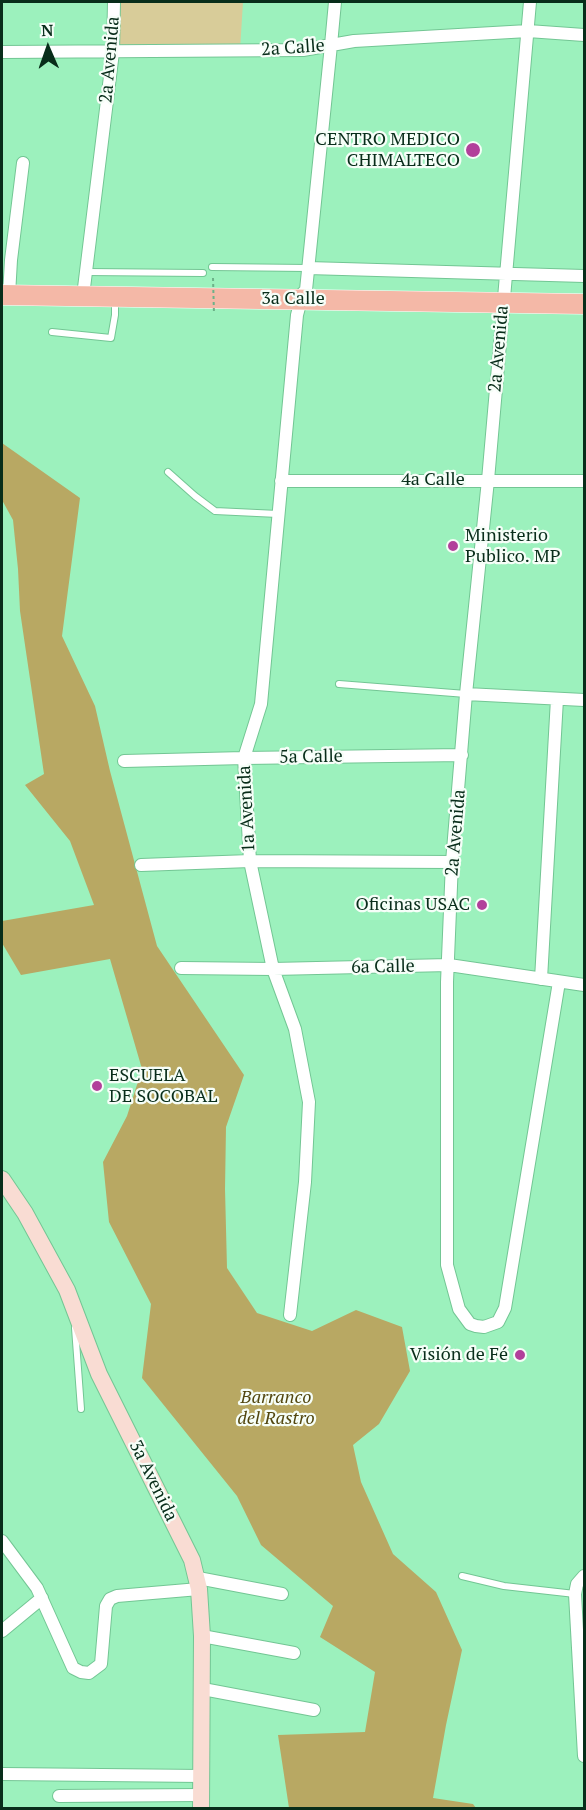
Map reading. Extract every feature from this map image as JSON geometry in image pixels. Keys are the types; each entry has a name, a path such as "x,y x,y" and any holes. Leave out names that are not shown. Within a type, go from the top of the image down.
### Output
{"main road":[{"name":"3a Calle","path":"5,295 303,297 585,304"},
{"name":"3a Avenida","path":"2,1180 25,1214 67,1290 99,1374 192,1560 199,1583 202,1636 201,1802"}],"street":[{"name":"2a Avenida","path":"84,296 113,52 114,2"},
{"name":"1a Avenida","path":"290,1315 305,1182 309,1102 295,1029 273,969 250,861 244,758 261,704 297,315 308,268 332,45 334,2"},
{"name":"2a Avenida","path":"530,2 452,862 447,993 447,1265 459,1309 470,1324 476,1326 484,1327 498,1322 505,1308 559,982"},
{"name":"2a Calle","path":"2,52 303,50 354,41 528,31 585,35"},
{"path":"5,295 23,163"},
{"path":"308,268 585,276"},
{"name":"4a Calle","path":"281,481 585,481"},
{"path":"466,694 585,700"},
{"path":"541,979 557,699"},
{"name":"5a Calle","path":"124,761 462,755"},
{"path":"141,865 250,861 452,862"},
{"name":"6a Calle","path":"181,968 273,969 449,965 585,985"},
{"path":"2,1541 37,1588 73,1668 81,1672 89,1673 101,1664 106,1606 110,1599 117,1596 199,1583 282,1594"},
{"path":"579,1585 585,1756"},
{"path":"3,1628 42,1598"},
{"path":"202,1636 294,1653"},
{"path":"203,1689 314,1710"},
{"path":"2,1774 202,1776"},
{"path":"59,1796 201,1802"}],"lane":[{"path":"212,267 308,268"},
{"path":"86,272 203,273"},
{"path":"52,332 111,338 114,297"},
{"path":"168,472 215,511 278,514"},
{"path":"339,684 466,694"},
{"path":"73,1306 81,1409"},
{"path":"462,1576 504,1586 579,1585"}],"path":[{"path":"213,278 214,314"}],"shaded area":[{"path":"117,2 243,2 240,50 116,47"}],"green space":[{"name":"Barranco del Rastro","path":"2,443 80,498 62,636 95,706 157,946 244,1075 226,1127 227,1268 257,1313 312,1331 356,1310 402,1327 410,1371 379,1424 353,1445 361,1482 393,1554 436,1592 462,1650 433,1798 473,1804 476,1808 289,1808 278,1735 365,1732 375,1672 320,1637 333,1606 261,1545 237,1496 142,1378 151,1304 109,1222 103,1162 127,1116 142,1069 110,959 21,975 2,943 2,921 94,905 70,841 25,785 44,774 20,611 13,520 2,500"}],"place":[{"name":"CENTRO MEDICO CHIMALTECO","path":"473,150"},
{"name":"Ministerio Publico. MP","path":"453,546"},
{"name":"Oficinas USAC","path":"482,905"},
{"name":"ESCUELA DE SOCOBAL","path":"97,1086"},
{"name":"Visión de Fé","path":"520,1355"}]}
